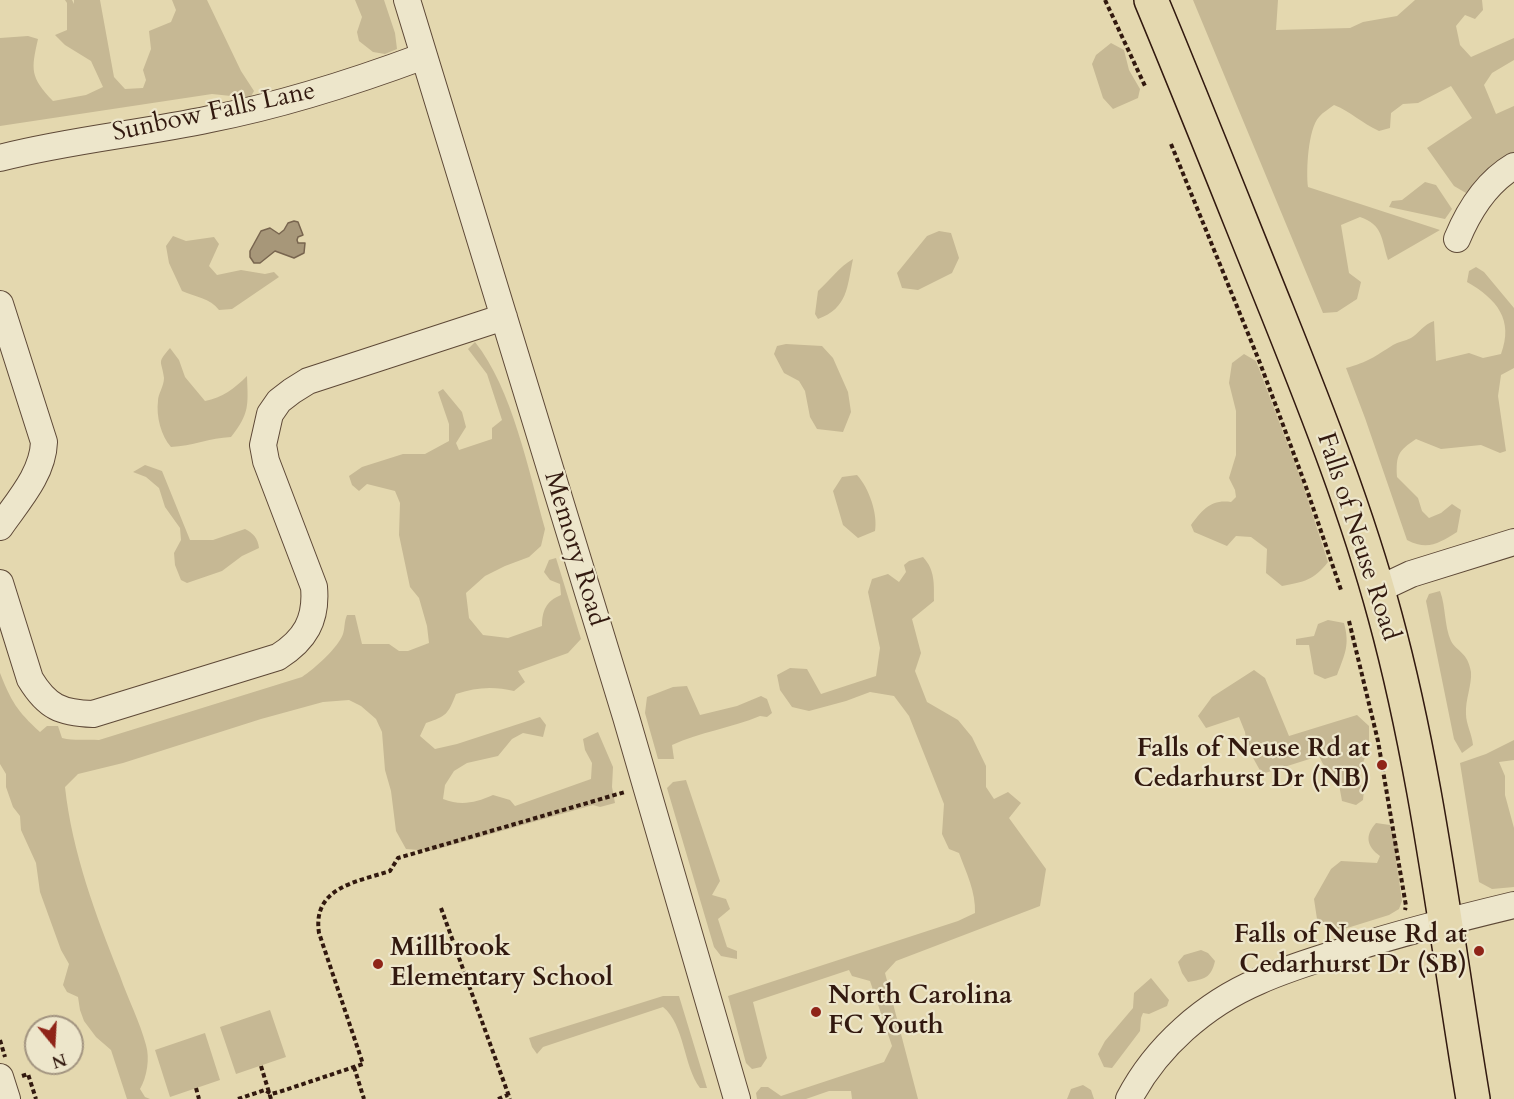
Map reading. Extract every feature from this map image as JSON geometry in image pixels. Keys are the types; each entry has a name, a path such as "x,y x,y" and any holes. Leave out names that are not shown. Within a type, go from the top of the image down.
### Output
{"main road":[{"name":"Falls of Neuse Road","path":"1151,0 1317,414 1354,516 1377,590 1401,682 1445,922 1473,1099"}],"street":[{"name":"Memory Road","path":"407,0 632,738 737,1099"},
{"name":"Sunbow Falls Lane","path":"0,158 42,147 209,120 248,111 379,73 424,57"},
{"path":"1457,239 1476,202 1490,186 1514,166"},
{"path":"0,304 44,442 44,455 39,469 0,527"},
{"path":"0,583 30,679 38,693 49,704 63,711 93,714 278,657 291,649 309,626 315,600 314,587 266,461 263,445 270,414 279,401 308,381 504,317"},
{"path":"1377,590 1411,574 1514,542"},
{"path":"1129,1099 1159,1054 1184,1030 1220,1002 1257,981 1408,931 1514,905"},
{"path":"0,1077 7,1099"}],"path":[{"path":"1106,0 1145,86"},
{"path":"1171,144 1260,363 1341,590"},
{"path":"1349,621 1378,741 1406,906 1404,917"},
{"path":"237,1099 265,1090 279,1092 363,1064 319,933 319,914 326,898 345,886 390,871 398,858 625,792"},
{"path":"441,908 509,1097 498,1099"},
{"path":"261,1066 271,1099"},
{"path":"354,1067 364,1099"},
{"path":"196,1088 199,1099"}],"shaded area":[{"path":"65,0 72,0 74,4 74,0 100,0 114,77 125,89 143,88 146,80 143,70 151,49 149,31 171,22 176,10 172,0 207,0 241,71 254,91 250,98 212,94 0,126 0,38 28,36 38,39 34,73 40,86 53,101 86,95 103,87 91,61 65,45 55,35 67,30"},
{"path":"355,0 384,0 395,33 397,49 385,54 373,52 359,41 357,32 362,17"},
{"path":"1193,0 1278,0 1276,30 1350,28 1363,22 1397,16 1415,0 1482,0 1483,10 1475,19 1465,15 1456,26 1460,45 1471,57 1514,38 1514,60 1492,73 1484,85 1496,114 1514,106 1514,156 1466,193 1454,186 1427,148 1472,118 1451,86 1418,103 1403,104 1391,113 1390,128 1379,131 1334,105 1322,114 1315,123 1310,140 1308,187 1440,230 1388,260 1380,233 1368,220 1360,217 1341,225 1349,273 1361,282 1357,299 1337,312 1323,313"},
{"path":"1111,43 1124,50 1129,70 1140,89 1138,98 1113,109 1103,98 1092,64 1096,55"},
{"path":"1425,182 1436,185 1452,209 1445,219 1389,207 1392,201 1402,200"},
{"path":"298,222 303,235 297,240 298,243 305,243 304,253 294,258 275,251 260,263 254,263 250,257 250,251 261,231 270,228 279,234 288,223"},
{"path":"939,231 951,233 959,258 952,273 918,290 902,288 897,273 927,236"},
{"path":"173,236 186,241 214,237 219,244 209,266 217,275 241,270 265,274 274,272 279,277 232,309 219,310 207,300 182,291 169,263 166,246"},
{"path":"853,259 841,303 818,319 815,314 818,291"},
{"path":"1476,267 1484,272 1514,308 1514,368 1501,375 1498,396 1506,451 1500,453 1481,445 1441,449 1416,439 1402,450 1397,463 1397,477 1418,498 1422,511 1429,518 1441,513 1452,504 1461,510 1457,532 1439,542 1421,545 1407,540 1346,368 1366,361 1395,344 1411,338 1434,321 1436,361 1469,353 1483,358 1501,354 1505,342 1505,331 1500,312 1487,296 1467,282 1469,271"},
{"path":"475,342 488,361 509,406 526,457 545,529 541,546 529,557 485,576 466,593 469,618 483,635 508,638 542,626 546,607 561,595 560,584 550,580 544,572 549,560 556,558 581,639 568,653 518,671 525,682 514,691 485,688 456,694 446,713 426,723 420,736 435,749 540,717 546,725 543,737 523,733 512,739 498,756 467,763 454,771 445,785 443,799 468,803 493,795 510,800 515,806 591,779 592,763 585,750 583,739 598,732 613,767 612,787 615,803 600,807 593,805 431,851 406,849 396,831 391,791 385,770 382,732 376,719 361,706 349,700 323,702 261,719 123,763 78,774 65,787 73,836 94,907 141,1028 148,1056 140,1089 145,1097 150,1099 127,1099 111,1050 96,1037 84,1021 78,997 67,992 63,985 69,964 61,950 40,892 36,863 21,830 20,816 13,807 6,787 6,774 0,764 0,673 16,705 40,732 47,726 58,726 62,738 99,740 302,677 319,664 336,646 343,634 347,615 355,615 362,644 389,644 399,651 408,651 429,643 419,598 410,587 399,535 400,503 395,491 367,484 359,491 352,485 349,476 362,467 403,454 425,454 449,441 449,424 438,392 443,389 462,412 466,427 456,443 459,450 492,439 492,428 502,420 487,374 468,349"},
{"path":"786,344 822,346 833,358 848,392 851,412 843,432 817,429 810,417 805,391 799,381 784,373 774,354 777,346"},
{"path":"170,348 179,360 185,377 205,401 228,392 247,376 248,394 245,415 231,437 171,447 167,442 160,426 158,398 164,378 161,360"},
{"path":"1244,354 1256,361 1302,482 1328,562 1318,573 1308,579 1282,586 1266,573 1267,549 1251,537 1236,536 1227,546 1194,532 1191,525 1212,504 1231,502 1236,497 1229,478 1236,455 1236,411 1229,383 1232,363"},
{"path":"145,465 162,471 190,540 213,540 245,529 255,536 259,548 242,556 222,571 187,583 181,580 175,565 174,553 181,540 180,528 165,507 159,488 146,477 133,472"},
{"path":"857,475 872,502 876,524 875,531 858,538 843,525 833,491 842,477"},
{"path":"923,557 932,572 934,601 912,619 921,653 915,671 927,702 958,720 972,737 986,766 986,787 994,799 1008,792 1021,803 1009,818 1046,869 1040,906 896,961 885,973 918,1099 852,1099 851,1091 829,1091 806,1099 757,1099 756,1093 761,1087 768,1087 781,1096 884,1062 892,1046 870,981 852,976 849,970 753,1002 767,1058 761,1067 752,1069 746,1063 728,996 958,921 975,913 972,890 959,853 949,849 942,834 944,804 909,716 894,696 870,692 809,711 792,707 780,690 777,675 790,668 807,669 821,694 876,676 880,648 868,592 872,579 888,574 899,582 906,572 904,565"},
{"path":"1440,591 1451,641 1465,656 1471,672 1466,714 1473,745 1462,753 1454,739 1426,601 1429,594"},
{"path":"1328,620 1344,623 1347,644 1337,675 1325,679 1314,674 1309,645 1296,645 1296,639 1314,636 1318,624"},
{"path":"1254,670 1265,678 1289,736 1357,715 1369,726 1369,747 1357,778 1364,790 1363,800 1356,805 1342,801 1338,779 1323,764 1319,756 1262,774 1247,747 1245,732 1239,717 1206,728 1198,716 1212,697"},
{"path":"687,686 700,715 737,706 761,696 767,699 772,713 767,717 760,716 672,745 674,759 658,759 645,713 647,697 673,687"},
{"path":"1514,740 1514,760 1499,762 1505,776 1505,795 1514,828 1514,887 1492,889 1479,882 1460,763 1486,754"},
{"path":"686,780 720,881 712,895 726,899 730,909 718,919 727,947 737,951 737,959 721,956 714,947 667,788 673,782"},
{"path":"1376,823 1390,825 1398,846 1396,859 1402,901 1399,909 1389,915 1344,929 1328,928 1317,919 1314,899 1331,869 1341,861 1377,863 1380,856 1372,848 1369,840 1370,832"},
{"path":"1201,950 1208,953 1215,961 1213,967 1206,977 1188,982 1178,962 1184,955"},
{"path":"1151,978 1169,1000 1167,1006 1149,1014 1143,1013 1140,1031 1112,1068 1104,1067 1098,1054 1105,1041 1133,1008 1134,993"},
{"path":"663,996 679,996 707,1088 700,1088 694,1079 676,1024 663,1007 543,1047 537,1054 532,1047 529,1038"},
{"path":"270,1010 286,1057 236,1074 220,1027"},
{"path":"205,1033 220,1080 170,1097 155,1050"},
{"path":"1083,1085 1091,1090 1094,1099 1067,1099 1071,1089"}],"place":[{"name":"Falls of Neuse Rd at Cedarhurst Dr (NB)","path":"1382,765"},
{"name":"Falls of Neuse Rd at Cedarhurst Dr (SB)","path":"1479,951"},
{"name":"Millbrook Elementary School","path":"378,964"},
{"name":"North Carolina FC Youth","path":"816,1012"}]}
